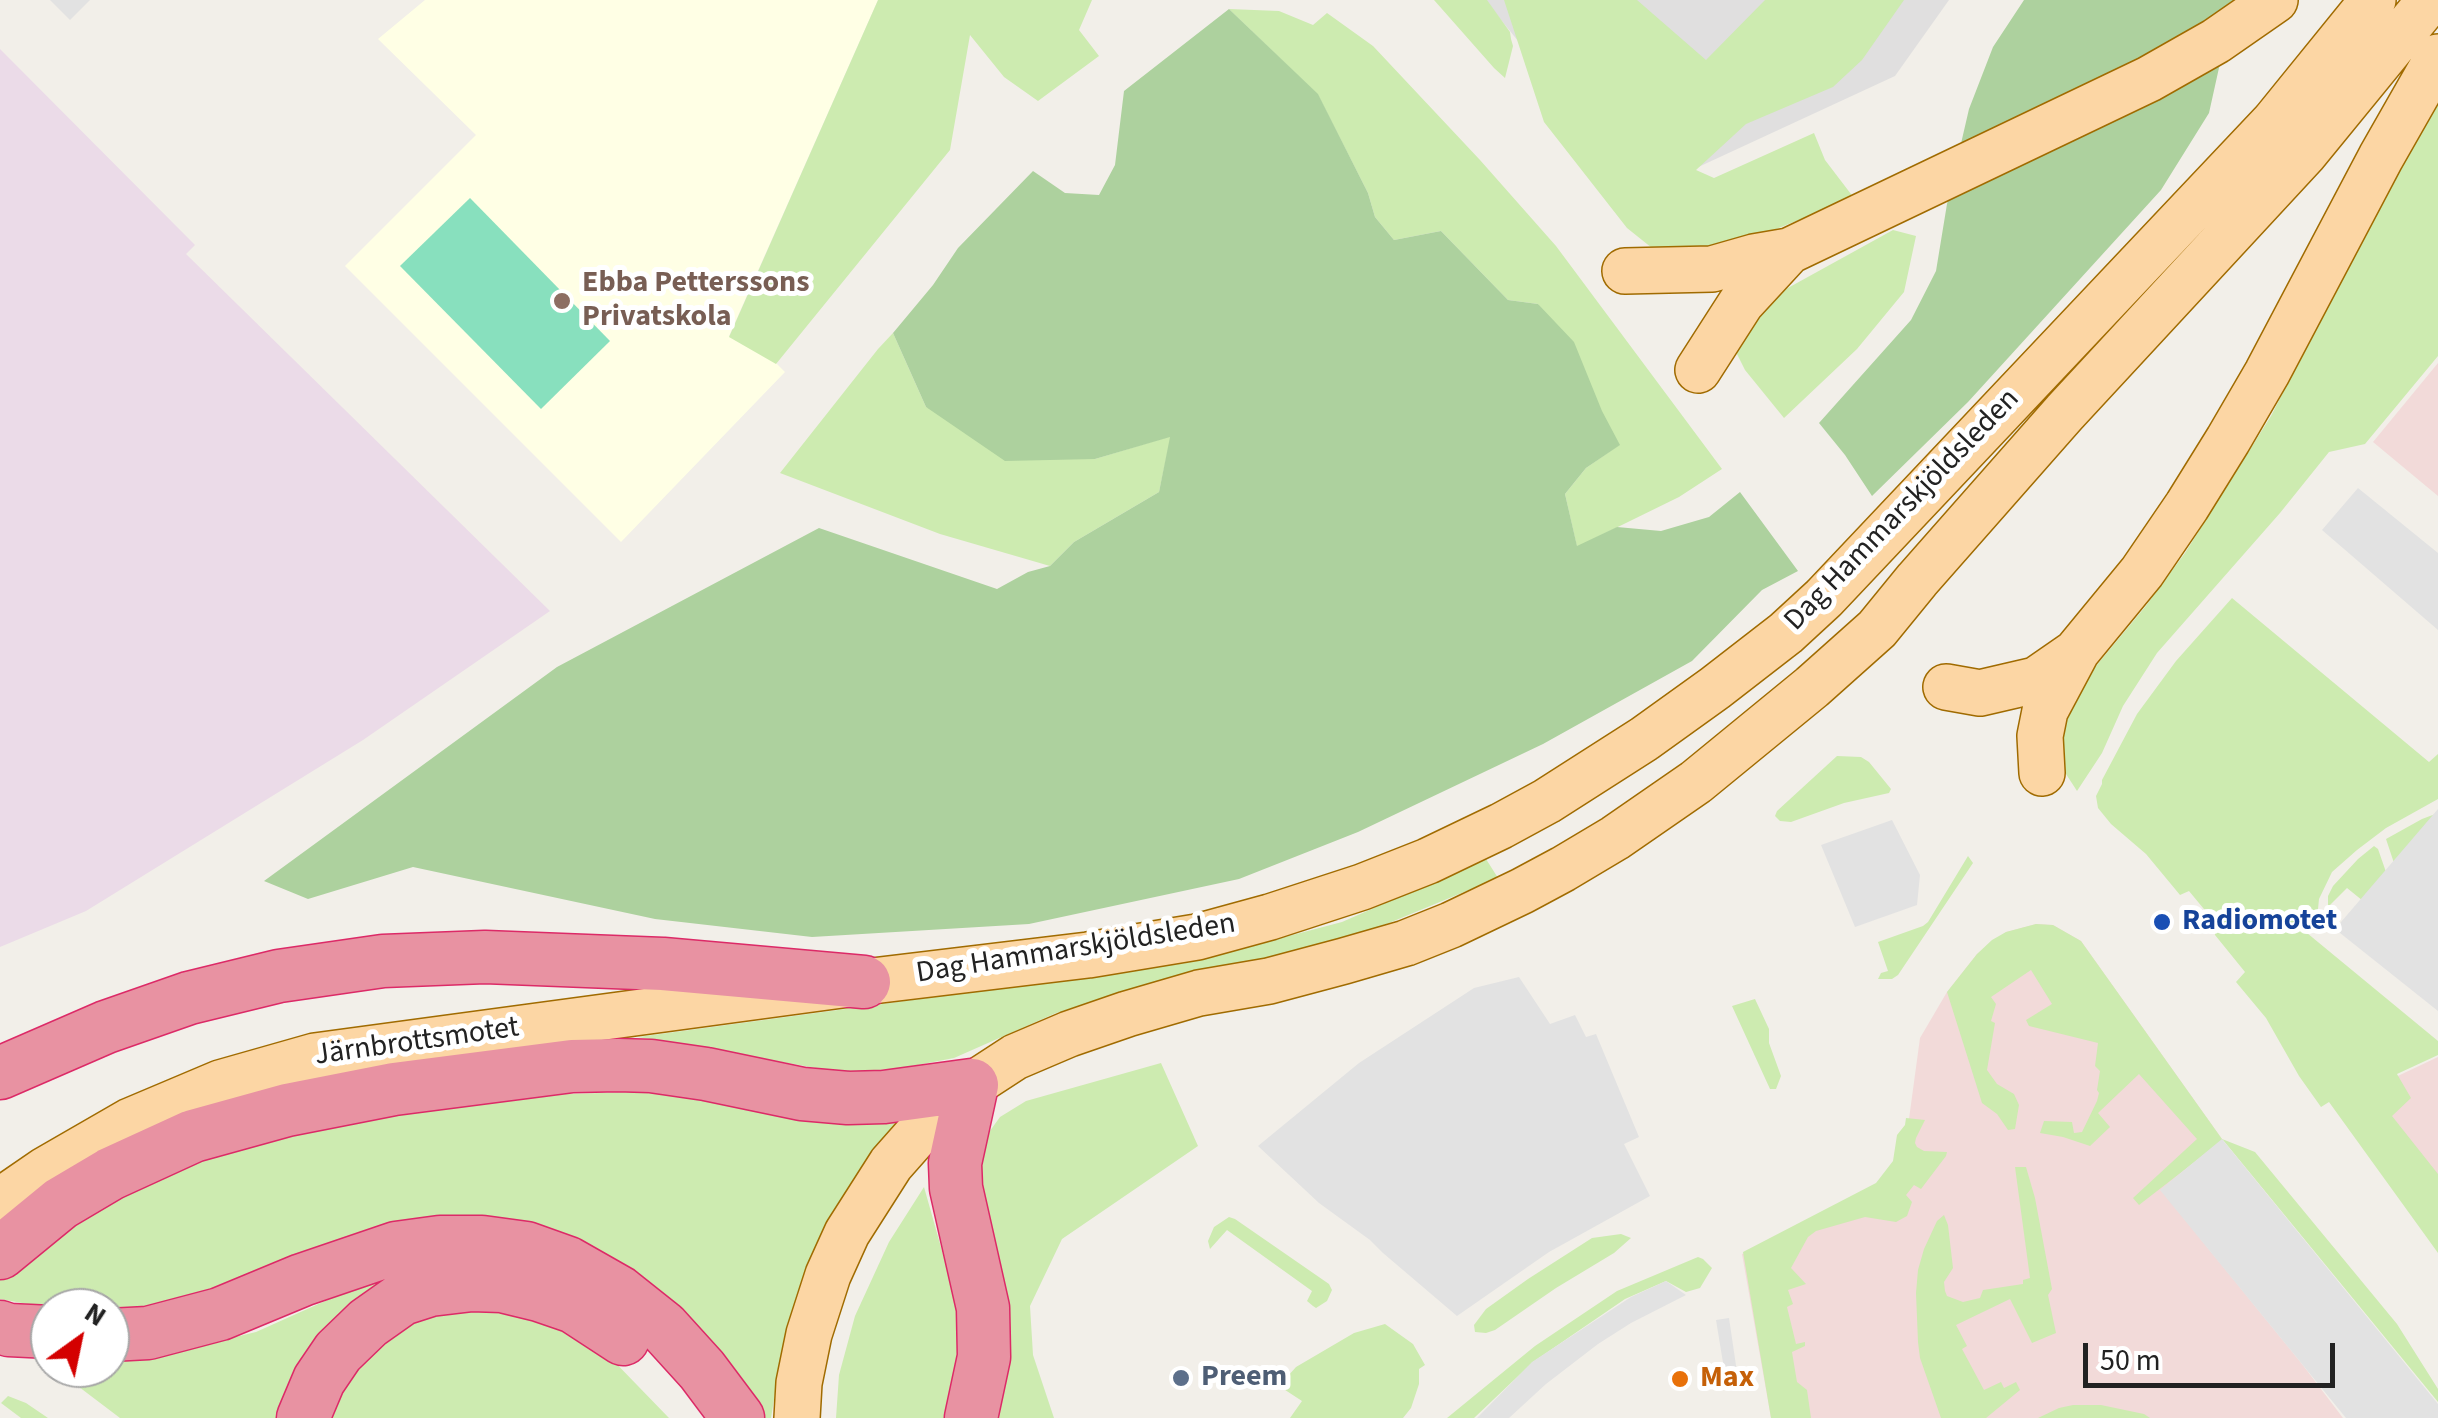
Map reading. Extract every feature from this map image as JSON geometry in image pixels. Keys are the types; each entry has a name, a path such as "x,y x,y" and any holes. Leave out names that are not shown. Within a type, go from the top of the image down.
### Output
{"highway":[{"path":"0,1073 106,1027 190,998 279,976 384,962 485,957 663,964 864,982"},
{"path":"6,1230 110,1174 193,1136 286,1110 394,1089 572,1066 618,1065 651,1066 802,1094 848,1098 972,1085 956,1163 956,1188 983,1308 984,1356 971,1418"},
{"path":"130,1334 220,1314 302,1280 396,1248 482,1242 526,1248 568,1264 619,1292 663,1326 738,1418"},
{"path":"303,1418 319,1380 338,1352 368,1323 402,1300 430,1290 472,1285 502,1286 574,1307 648,1360 695,1418"},
{"path":"0,1327 30,1331"}],"main road":[{"path":"1625,270 1712,270 1789,251 2149,79 2275,0"},
{"name":"Dag Hammarskjöldsleden","path":"864,982 1088,955 1197,937 1270,918 1428,862 1547,801 1644,739 1716,688 1824,598 2274,122 2373,0"},
{"name":"Dag Hammarskjöldsleden","path":"972,1085 1015,1058 1127,1014 1199,993 1269,981 1344,961 1451,924 1563,869 1696,782 1798,700 1877,629 2065,412 2304,154 2430,0"},
{"path":"2042,773 2040,736 2045,711 2076,652 2142,572 2228,440 2438,57"},
{"path":"1698,370 1741,303 1789,251"},
{"path":"1946,687 1980,693 2036,680 2076,652"},
{"name":"Järnbrottsmotet","path":"6,1230 45,1170 130,1121 220,1083 315,1056 864,982"},
{"path":"797,1418 809,1334 828,1275 847,1234 891,1164 922,1129 972,1085"}],"shaded area":[{"path":"50,0 90,0 70,20"},
{"name":"Ebba Petterssons Privatskola","path":"425,0 878,0 729,336 785,372 621,542 345,266 476,135 378,39"},
{"path":"1485,0 1949,0 1895,76 1653,188 1539,67"},
{"path":"0,49 195,245 186,254 550,611 363,740 86,911 0,947"},
{"path":"2438,363 2438,496 2373,442"},
{"path":"2358,488 2438,553 2438,630 2322,530"},
{"path":"2438,809 2438,1011 2335,929"},
{"path":"1892,820 1920,875 1917,905 1855,927 1821,845"},
{"path":"2036,924 2053,925 2081,941 2222,1139 2161,1190 2343,1418 1771,1418 1742,1254 1900,1185 1920,1038 1947,992 1977,954 2006,932"},
{"path":"1519,977 1550,1024 1575,1015 1586,1037 1596,1034 1639,1137 1624,1144 1650,1196 1549,1252 1457,1316 1370,1240 1319,1203 1258,1146 1359,1063 1474,988"},
{"path":"2438,1057 2438,1208 2347,1100"},
{"path":"2222,1139 2438,1404 2438,1418 2346,1418 2160,1190"},
{"path":"1666,1281 1686,1295 1598,1344 1509,1418 1477,1418 1532,1362 1631,1297"},
{"path":"1729,1318 1738,1379 1726,1381 1716,1320"}],"green space":[{"path":"878,0 1092,0 1079,30 1099,56 1038,101 1004,77 970,35 950,150 776,364 729,337"},
{"path":"1434,0 1487,0 1510,32 1513,46 1505,78 1494,68"},
{"path":"1504,0 1637,0 1706,60 1765,0 1904,0 1862,60 1833,87 1746,124 1696,170 1714,178 1814,133 1825,160 1854,198 1741,243 1688,258 1652,248 1627,228 1544,122"},
{"path":"2024,0 2234,0 2209,113 2161,190 1968,402 1872,496 1819,423 1911,320 1936,271 1969,109 1993,47"},
{"path":"1229,9 1279,11 1313,25 1327,13 1373,46 1556,246 1722,469 1679,497 1577,547 1565,494 1586,468 1619,445 1538,304 1508,300 1441,231 1394,240 1375,217 1368,193 1318,95"},
{"path":"1229,9 1318,94 1368,193 1375,217 1394,240 1441,231 1508,300 1538,304 1574,342 1620,445 1586,468 1565,494 1577,546 1617,527 1661,531 1709,517 1740,492 1798,571 1762,590 1692,661 1543,744 1358,832 1239,879 1029,924 812,937 655,919 413,867 308,899 264,881 557,667 819,528 997,589 1028,572 1050,566 1074,542 1159,492 1170,437 1095,459 1005,461 926,407 893,333 958,248 1033,171 1065,193 1099,195 1115,165 1124,91"},
{"path":"2438,99 2438,356 2365,444 2329,452 2157,653 2077,791 2061,758 2064,719 2076,690 2185,553 2271,416 2399,164"},
{"path":"470,198 610,341 541,409 400,266"},
{"path":"1893,230 1916,236 1904,292 1857,349 1784,418 1745,370 1736,352 1743,327 1777,294"},
{"path":"893,333 926,407 1095,459 1171,436 1159,492 1074,542 1050,566 940,534 780,473"},
{"path":"2232,598 2429,762 2438,754 2438,799 2386,828 2332,872 2319,899 2322,915 2307,933 2438,1041 2438,1055 2397,1074 2411,1098 2392,1116 2438,1174 2438,1253 2329,1102 2321,1107 2299,1076 2266,1018 2236,982 2245,972 2215,935 2213,920 2189,891 2180,895 2146,854 2098,808 2096,796 2102,780 2137,714 2176,661"},
{"path":"1837,756 1861,757 1869,762 1891,789 1889,793 1844,803 1791,822 1780,821 1775,816 1777,811"},
{"path":"2438,813 2394,863 2386,839"},
{"path":"2374,846 2386,872 2368,905 2347,888 2328,907 2333,886"},
{"path":"1968,856 1973,863 1898,975 1878,979 1888,971 1878,942 1928,922"},
{"path":"1486,859 1498,878 1355,937 1133,989 1056,1013 954,1058 845,1073 638,1037 1186,963 1342,922"},
{"path":"2036,924 2053,925 2081,941 2222,1139 2255,1152 2397,1324 2438,1389 2438,1402 2223,1140 2139,1205 2133,1198 2197,1139 2139,1074 2098,1113 2110,1127 2090,1146 2040,1133 2044,1121 2072,1122 2074,1133 2082,1132 2097,1101 2100,1071 2095,1066 2098,1043 2029,1026 2026,1020 2052,1004 2031,970 1991,997 1996,1004 1991,1021 1995,1023 1987,1070 1997,1084 2014,1094 2019,1105 2015,1129 2008,1130 1997,1114 1982,1103 1947,992 1992,940"},
{"path":"1755,999 1769,1029 1769,1043 1781,1076 1776,1089 1770,1089 1732,1006"},
{"path":"1161,1063 1198,1146 1062,1239 1030,1306 1033,1355 1054,1418 996,1418 977,1171 982,1142 1000,1117 1026,1101"},
{"path":"638,1092 703,1099 824,1123 899,1119 865,1161 824,1228 798,1291 782,1351 771,1418 761,1418 664,1297 603,1252 544,1228 197,1302 130,1311 130,1288 30,1288 30,1304 0,1299 0,1227 58,1227 195,1156 369,1119 565,1094"},
{"path":"1906,1118 1925,1120 1916,1138 1917,1147 1947,1152 1946,1156 1921,1189 1914,1185 1906,1195 1912,1202 1907,1216 1896,1222 1865,1217 1816,1231 1808,1237 1791,1268 1806,1284 1788,1290 1793,1304 1787,1307 1796,1344 1805,1342 1805,1346 1792,1352 1797,1382 1807,1390 1811,1418 1771,1418 1743,1252 1876,1183 1893,1161 1897,1135"},
{"path":"2015,1167 2026,1167 2035,1198 2056,1333 2032,1343 2010,1299 1956,1325 1967,1346 1962,1349 1984,1390 2001,1382 2004,1388 2016,1382 2020,1390 1986,1418 1941,1418 1918,1342 1916,1293 1924,1249 1944,1215 1953,1268 1944,1282 1945,1291 1947,1296 1963,1302 1980,1298 1983,1290 2023,1284 2023,1280 2030,1278"},
{"path":"924,1187 955,1297 961,1351 947,1418 836,1418 839,1375 855,1316 889,1242"},
{"path":"1229,1217 1329,1284 1332,1290 1327,1301 1313,1306 1307,1301 1312,1291 1227,1230 1210,1249 1208,1241 1214,1227"},
{"path":"1621,1234 1631,1238 1614,1253 1495,1330 1475,1332 1474,1325 1486,1309 1528,1279 1592,1238"},
{"path":"1698,1257 1712,1268 1700,1288 1686,1292 1666,1281 1625,1299 1533,1362 1474,1418 1447,1418 1535,1346 1617,1291"},
{"path":"435,1270 282,1418 120,1418 80,1388 130,1388 130,1358 152,1357 256,1332 392,1271"},
{"path":"488,1306 543,1316 606,1353 669,1418 325,1418 352,1371 385,1339 432,1313"},
{"path":"1385,1324 1413,1344 1425,1365 1419,1369 1419,1384 1403,1418 1290,1418 1302,1401 1279,1386 1296,1367 1354,1333"},
{"path":"8,1396 48,1418 21,1418 1,1403"},
{"path":"2073,1405 2101,1405 2150,1418 2038,1418"}],"place":[{"name":"Ebba Petterssons Privatskola","path":"562,301"},
{"name":"Radiomotet","path":"2162,922"},
{"name":"Preem","path":"1181,1378"},
{"name":"Max","path":"1680,1379"}]}
